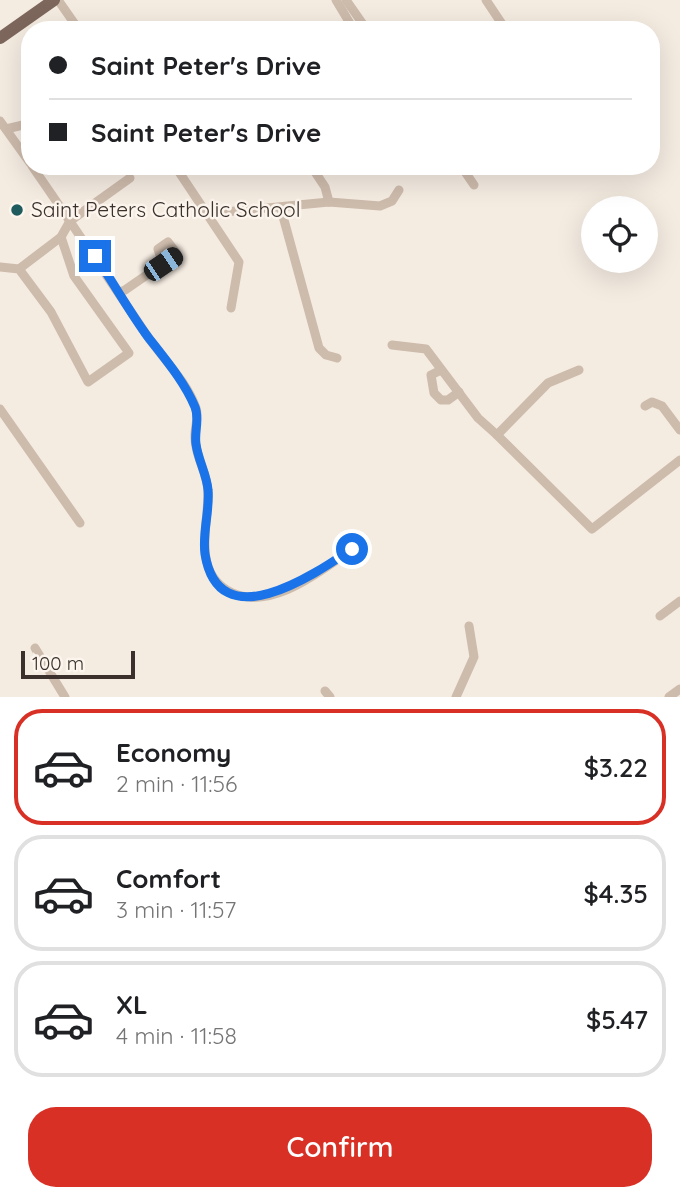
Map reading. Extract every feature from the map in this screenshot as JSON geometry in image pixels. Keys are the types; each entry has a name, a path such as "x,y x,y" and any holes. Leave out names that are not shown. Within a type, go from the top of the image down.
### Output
{"main road":[{"path":"24,21 56,0"},
{"path":"0,37 21,23"}],"street":[{"path":"56,0 72,21"},
{"path":"336,0 349,21"},
{"path":"346,0 361,21"},
{"path":"486,0 500,21"},
{"path":"3,125 21,125"},
{"path":"3,125 21,149"},
{"path":"40,175 146,335 174,370 196,409 197,451 208,491 205,554 214,579 231,593 246,597 267,595 307,580 352,549"},
{"path":"181,175 239,262 231,308"},
{"path":"317,175 325,187 329,202"},
{"path":"467,175 474,185"},
{"path":"0,267 19,269 61,237 70,220 130,178"},
{"path":"205,209 214,214 329,202 380,206 392,201 399,190"},
{"path":"281,209 319,348 326,355 337,358"},
{"path":"19,269 51,313 88,382 129,353 74,276 61,237"},
{"path":"120,292 163,264"},
{"path":"392,345 426,349 478,418 592,529 680,460"},
{"path":"441,370 431,375 434,393 440,400 448,400 459,393"},
{"path":"497,435 548,383 579,370"},
{"path":"645,406 652,402 658,403 680,430"},
{"path":"0,409 80,523"},
{"path":"660,616 680,601"},
{"path":"456,697 474,657 468,626"},
{"path":"35,648 65,697"},
{"path":"669,697 680,689"}],"place":[{"name":"Saint Peters Catholic School","path":"17,210"}],"route":[{"path":"95,256 146,335 174,370 196,409 197,451 208,491 205,554 214,579 231,593 246,597 267,595 307,580 352,549"}]}
